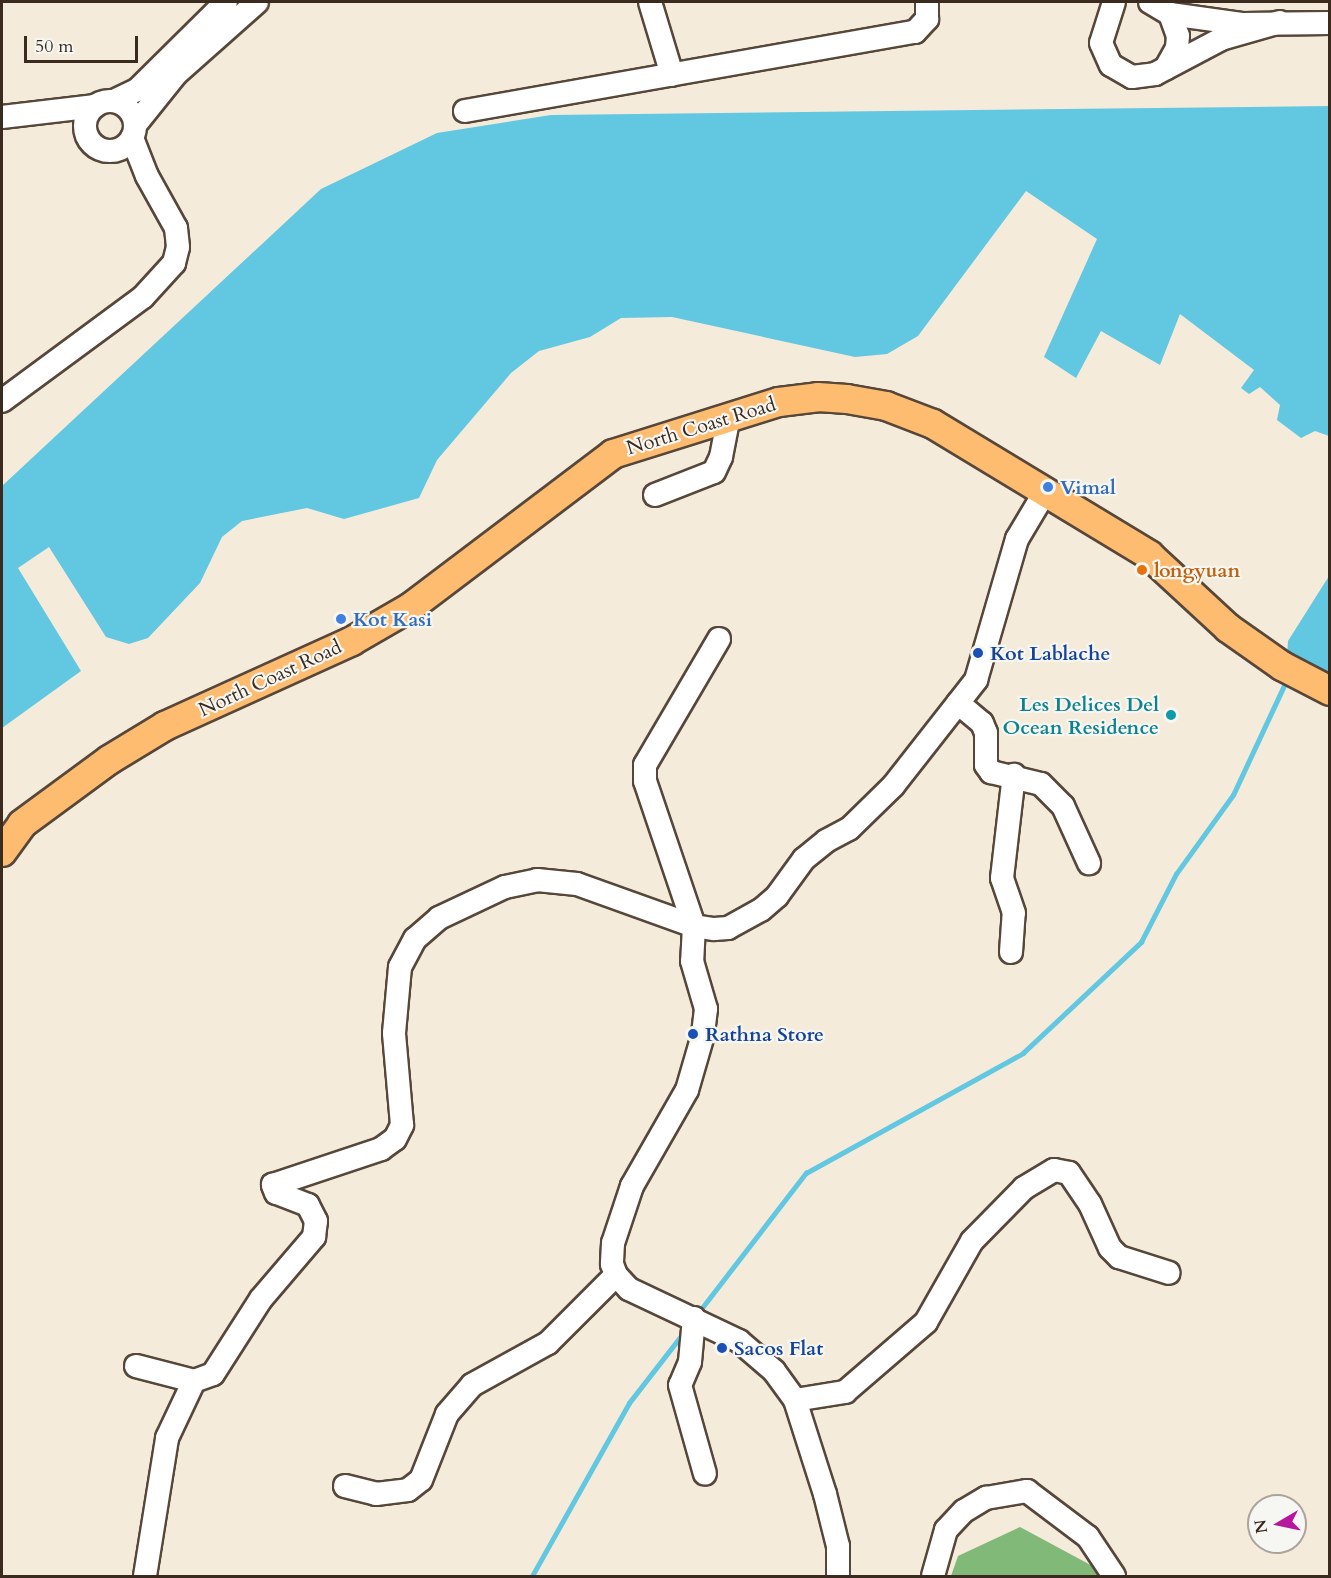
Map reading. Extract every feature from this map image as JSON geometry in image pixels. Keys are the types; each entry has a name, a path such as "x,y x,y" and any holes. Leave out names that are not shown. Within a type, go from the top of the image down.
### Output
{"main road":[{"name":"North Coast Road","path":"2,852 22,824 109,760 165,726 352,641 411,608 613,454 640,443 728,421 779,402 818,397 886,406 933,424 1149,555 1207,612 1291,671 1329,691"}],"street":[{"path":"2,117 104,103 137,90 226,2"},
{"path":"48,112 86,137 95,147 127,138 176,74 257,2"},
{"path":"650,2 672,75"},
{"path":"465,111 915,32 927,19 927,2"},
{"path":"1131,2 1110,10 1101,43 1111,65 1120,73 1144,78 1221,39 1280,22"},
{"path":"1150,2 1170,14 1206,21 1329,23"},
{"path":"1166,68 1177,48 1178,36 1170,14"},
{"path":"86,137 84,123 104,103"},
{"path":"2,401 143,297 168,273 177,254 178,238 127,138 131,112 104,103"},
{"path":"655,495 714,472 721,457 728,421"},
{"path":"136,1366 194,1381 213,1374 261,1299 314,1238 316,1221 308,1205 276,1193 273,1185 381,1149 394,1139 402,1125 394,1033 400,968 414,939 439,918 505,887 553,879 694,926 728,928 760,910 777,896 804,859 849,829 893,786 976,680 1017,539 1045,492"},
{"path":"719,639 645,765 645,781 694,926 692,960 706,1009 703,1035 687,1090 632,1186 612,1243 612,1264 616,1275 629,1289 694,1318 756,1354 774,1371 795,1400 838,1546 838,1576"},
{"path":"958,703 982,723 986,733 986,765 991,772 1014,775 1041,784 1063,806 1089,863"},
{"path":"1011,952 1014,914 1002,878 1014,775"},
{"path":"795,1400 845,1392 926,1322 972,1241 1024,1188 1054,1170 1069,1173 1090,1204 1110,1248 1119,1257 1169,1274"},
{"path":"345,1486 376,1494 408,1490 421,1480 447,1414 472,1385 548,1343 616,1275"},
{"path":"694,1318 690,1362 680,1385 705,1474"},
{"path":"145,1576 167,1437 194,1381"},
{"path":"933,1576 946,1530 964,1511 986,1498 1028,1491 1088,1537 1114,1576"}],"green space":[{"path":"1020,1527 1111,1576 951,1576 958,1556"}],"water":[{"path":"1329,106 1329,436 1315,431 1301,438 1277,420 1280,405 1260,387 1249,394 1241,388 1254,370 1180,314 1160,365 1101,331 1076,378 1044,357 1097,239 1026,191 918,336 887,354 855,357 672,317 621,318 590,337 539,351 511,373 437,460 419,498 344,519 307,508 242,521 222,537 200,583 148,638 129,644 106,637 49,547 18,568 81,671 2,728 2,486 321,189 437,133 551,115"},
{"path":"1329,576 1329,674 1294,664 1287,656 1288,641"}],"waterway":[{"path":"698,1313 806,1173 1023,1053 1141,942 1176,874 1233,795 1287,679"},
{"path":"532,1576 629,1403 684,1332"}],"place":[{"name":"Vimal","path":"1048,487"},
{"name":"longyuan","path":"1142,570"},
{"name":"Kot Kasi","path":"341,619"},
{"name":"Kot Lablache","path":"978,653"},
{"name":"Les Delices Del Ocean Residence","path":"1171,715"},
{"name":"Rathna Store","path":"693,1034"},
{"name":"Sacos Flat","path":"722,1348"}]}
